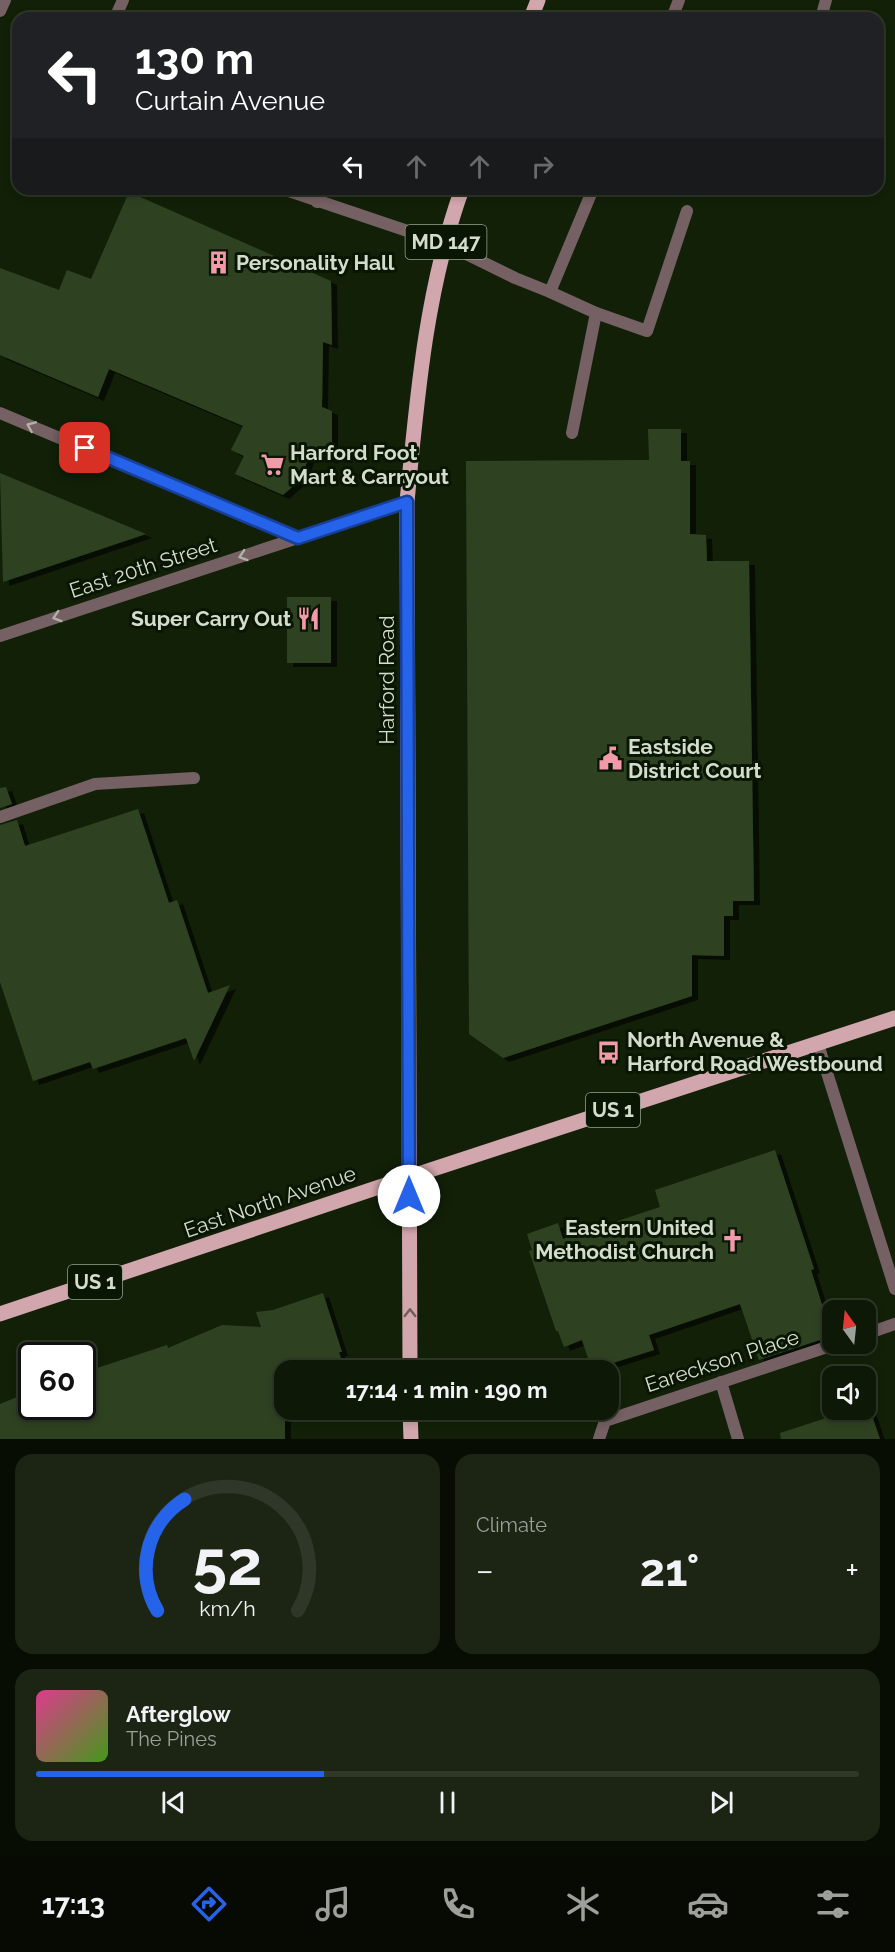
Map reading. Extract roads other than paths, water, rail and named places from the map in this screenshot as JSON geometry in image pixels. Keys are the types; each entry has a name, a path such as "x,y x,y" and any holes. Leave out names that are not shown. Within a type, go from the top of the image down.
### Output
{"main road":[{"name":"Harford Road","path":"410,1360 407,502 417,387 433,297 460,195"},
{"name":"East North Avenue","path":"0,1314 895,1018"},
{"path":"411,1420 411,1439"}],"street":[{"path":"0,11 5,0"},
{"path":"299,195 446,244 515,278 647,332 687,211"},
{"path":"317,202 320,195"},
{"path":"550,292 590,195"},
{"path":"572,433 597,313"},
{"path":"0,413 298,538"},
{"name":"East 20th Street","path":"0,636 407,502"},
{"path":"0,817 95,784 194,778"},
{"path":"818,1044 895,1289"},
{"path":"876,1331 895,1324"},
{"name":"Eareckson Place","path":"599,1439 605,1421 822,1349"},
{"path":"721,1382 738,1439"}],"place":[{"name":"Personality Hall","path":"218,263"},
{"name":"Harford Foot Mart & Carryout","path":"272,465"},
{"name":"Super Carry Out","path":"309,619"},
{"name":"Eastside District Court","path":"610,759"},
{"name":"North Avenue & Harford Road Westbound","path":"609,1052"},
{"name":"Eastern United Methodist Church","path":"732,1240"}]}
